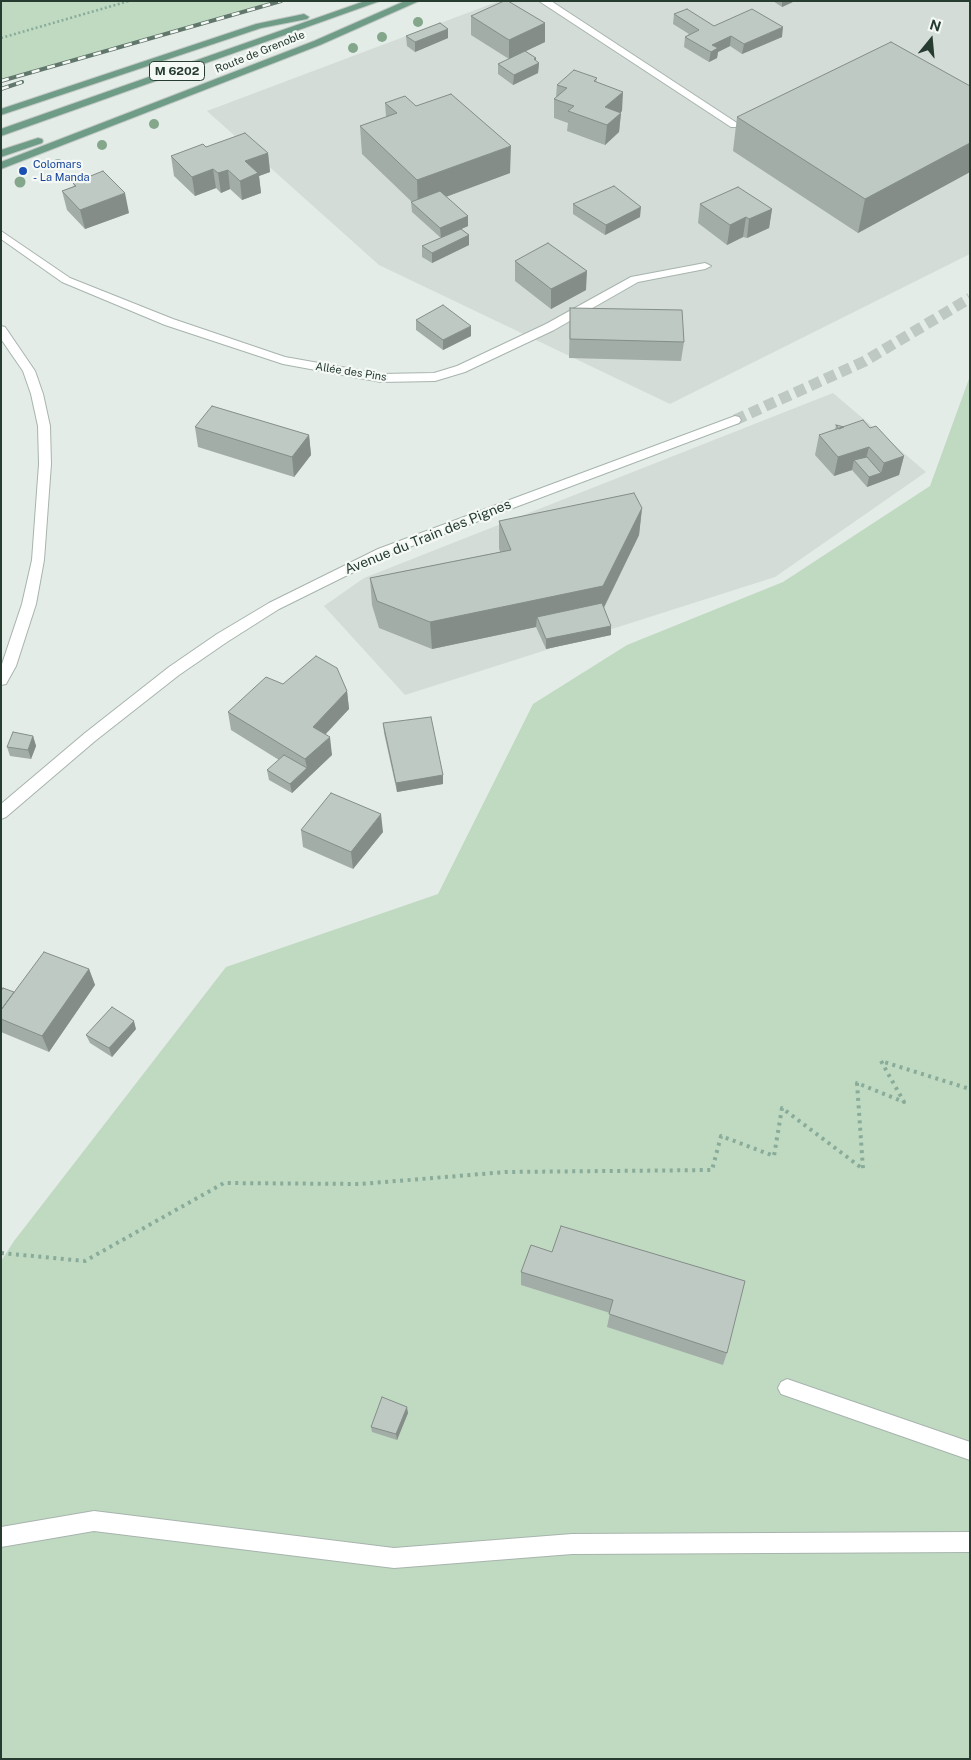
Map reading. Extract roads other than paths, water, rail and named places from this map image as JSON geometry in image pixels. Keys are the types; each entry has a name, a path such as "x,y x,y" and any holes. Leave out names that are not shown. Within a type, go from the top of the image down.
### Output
{"main road":[{"name":"Route de Grenoble","path":"1,133 375,1"},
{"name":"Route de Grenoble","path":"1,166 308,46 414,1"},
{"name":"M 6202","path":"1,112 258,26 353,8"},
{"name":"M 6202","path":"1,154 56,135 104,127"}],"street":[{"path":"544,1 735,125"},
{"name":"Allée des Pins","path":"1,234 66,280 169,322 283,360 381,378 435,377 461,368 550,327 635,279 705,266"},
{"path":"1,330 29,371 38,394 44,426 45,464 38,560 29,604 9,666 1,680"},
{"name":"Avenue du Train des Pignes","path":"2,811 90,737 174,672 222,638 274,606 383,552 735,420"},
{"path":"787,1388 970,1452"},
{"path":"1,1537 94,1520 394,1558 572,1544 970,1542"}],"tunnel":[{"path":"735,420 865,361 970,298"}],"railway":[{"path":"1,81 281,1"},
{"path":"1,89 22,82"}],"place":[{"name":"Colomars - La Manda","path":"23,171"}]}
